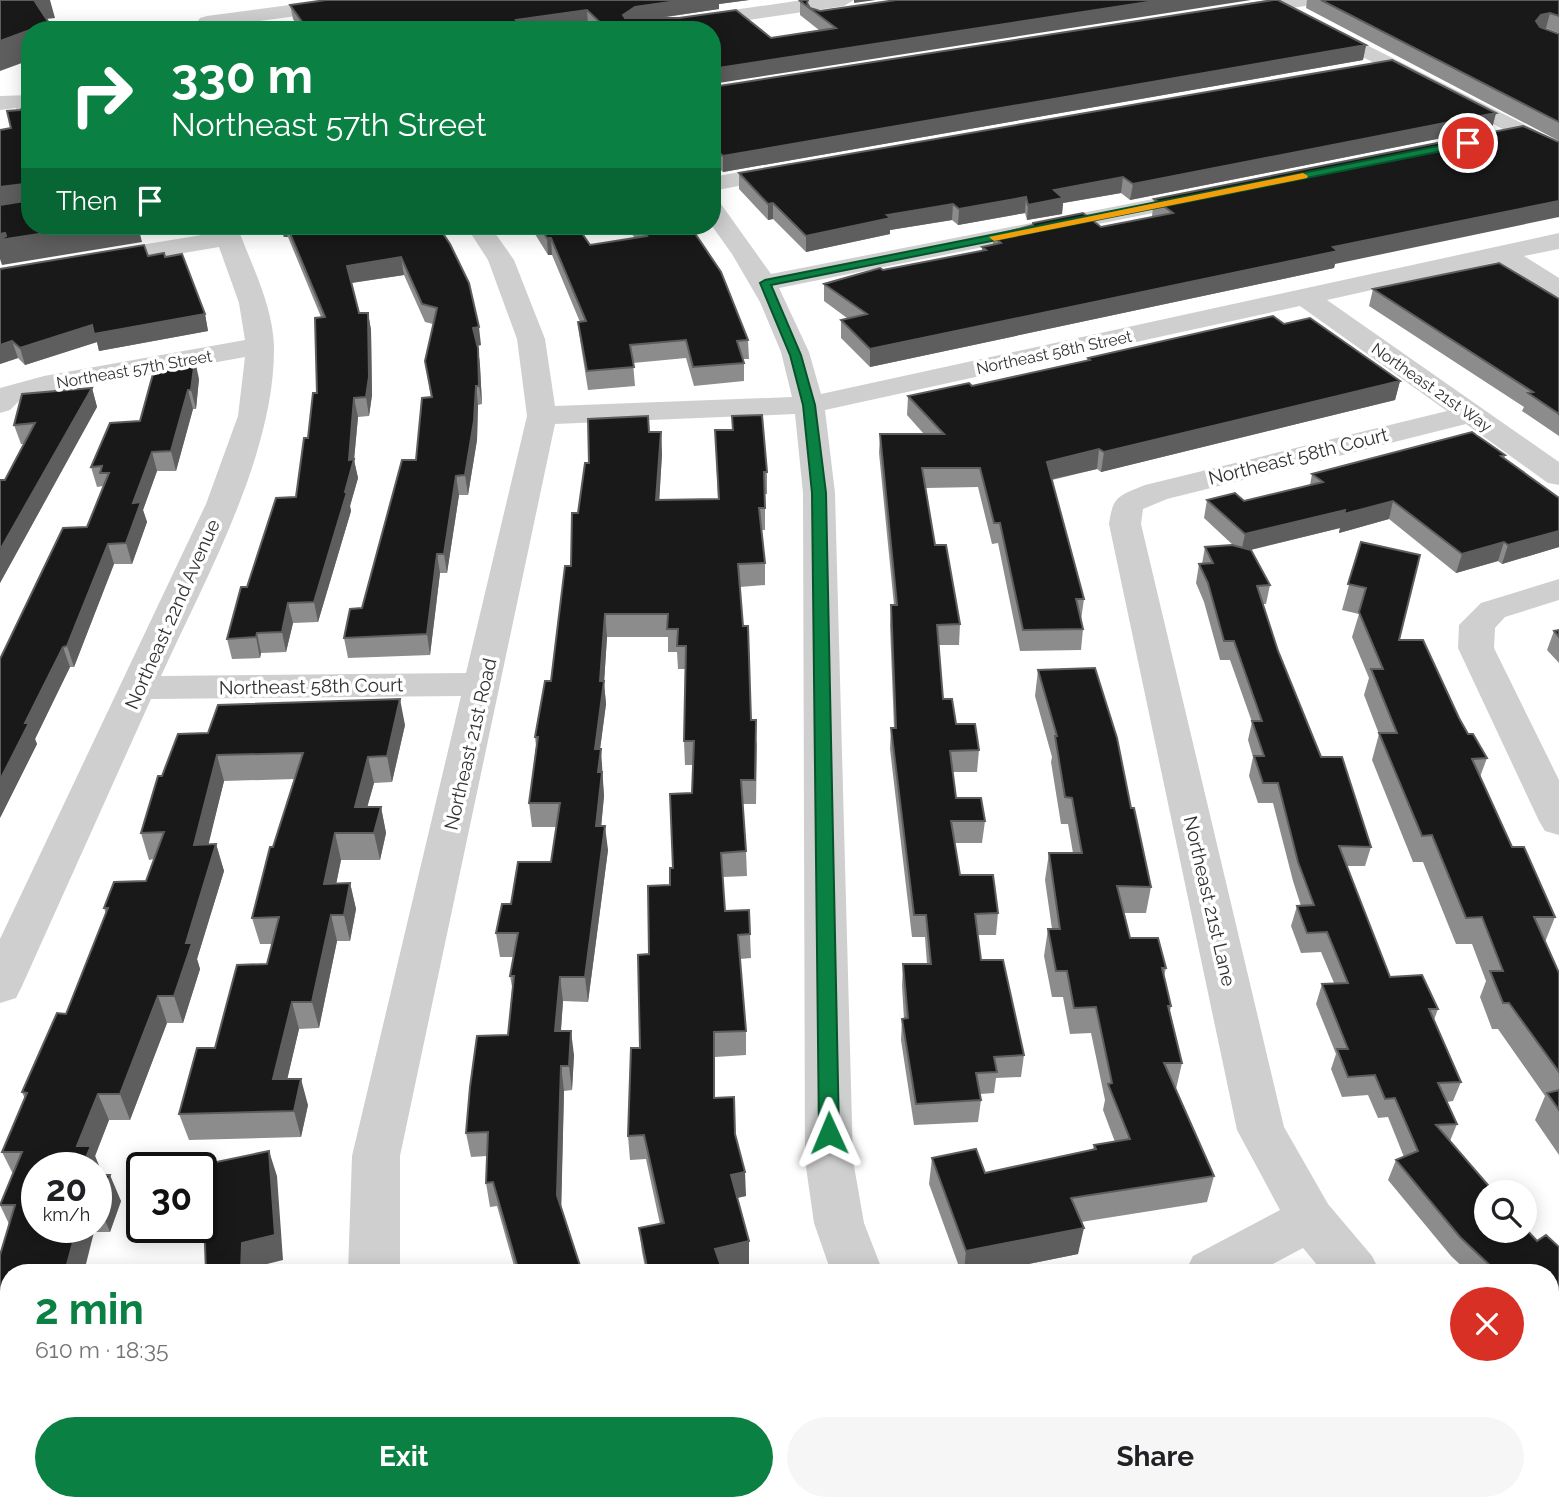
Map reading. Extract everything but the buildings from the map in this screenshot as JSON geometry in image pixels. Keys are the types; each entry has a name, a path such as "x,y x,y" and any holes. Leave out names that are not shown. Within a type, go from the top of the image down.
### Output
{"street":[{"path":"208,21 214,0"},
{"path":"238,21 371,0"},
{"path":"779,17 844,0"},
{"path":"1208,15 1305,0"},
{"path":"1277,4 1559,152"},
{"path":"721,23 758,12 779,17 804,18 866,10"},
{"path":"1351,72 1391,64"},
{"path":"0,103 21,101"},
{"path":"0,124 21,120"},
{"path":"1482,141 1522,132"},
{"path":"721,182 807,167"},
{"path":"765,283 1225,192"},
{"path":"721,220 740,243 765,283 796,355 809,405 819,493 830,1160 839,1223 854,1264"},
{"name":"Northeast 22nd Avenue","path":"0,986 226,491 253,416 260,346 253,303 227,235"},
{"name":"Northeast 21st Road","path":"374,1264 376,1156 542,416 531,339 501,260 484,235"},
{"path":"0,276 170,236"},
{"name":"Northeast 58th Street","path":"542,416 809,405 1559,241"},
{"path":"1500,253 1559,289"},
{"name":"Northeast 21st Way","path":"1306,297 1559,476"},
{"name":"Northeast 57th Street","path":"5,399 44,385 260,346"},
{"name":"Northeast 58th Court","path":"1128,504 1156,492 1470,414"},
{"name":"Northeast 21st Lane","path":"1128,504 1125,524 1261,1130 1310,1219 1347,1264"},
{"path":"1559,589 1493,610 1477,625 1476,648 1559,821"},
{"name":"Northeast 58th Court","path":"138,688 484,684"},
{"path":"1226,1264 1310,1219"}],"slow traffic":[{"path":"994,237 1303,176"}],"route":[{"path":"829,1133 819,493 809,405 796,355 765,283 1468,143"}]}
